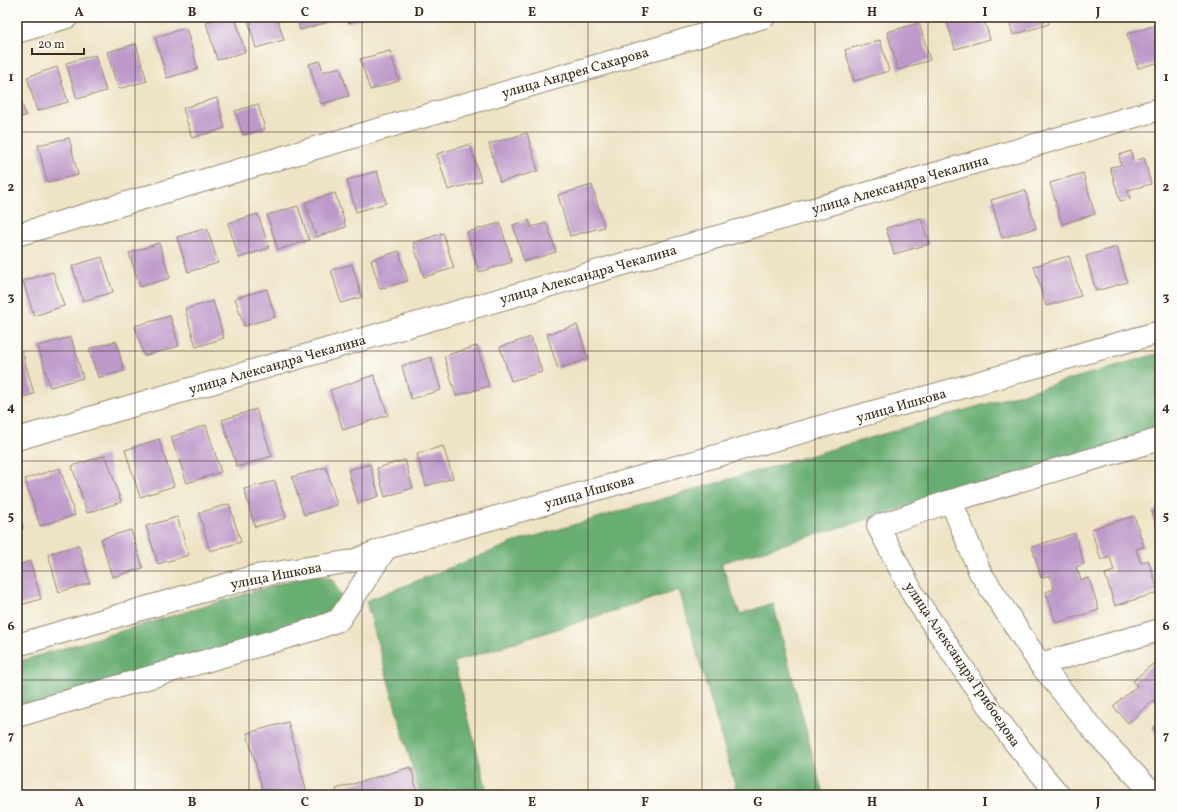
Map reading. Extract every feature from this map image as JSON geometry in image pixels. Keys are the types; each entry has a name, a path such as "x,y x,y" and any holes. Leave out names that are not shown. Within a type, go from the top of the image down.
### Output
{"street":[{"path":"17,32 67,17"},
{"name":"улица Андрея Сахарова","path":"17,235 764,17"},
{"name":"улица Александра Чекалина","path":"17,439 1160,109"},
{"name":"улица Ишкова","path":"17,645 256,576 353,561 386,548 1160,332"},
{"path":"1156,795 1094,732 1040,664 980,572 951,501 1160,439"},
{"name":"улица Александра Грибоедова","path":"951,501 878,526 914,596 1016,744 1059,795"},
{"path":"17,716 315,629 339,620 386,548"},
{"path":"1040,664 1160,630"}],"green space":[{"path":"1160,353 1160,432 721,563 740,614 773,603 823,795 738,795 679,590 454,662 488,795 420,795 366,601 515,542"},
{"path":"313,574 332,579 341,596 325,616 17,712 17,662"}],"building":[{"path":"225,17 235,17 245,52 217,60 206,22"},
{"path":"247,17 277,17 284,40 256,48"},
{"path":"296,17 326,17 328,22 300,30"},
{"path":"346,17 367,17 348,23"},
{"path":"946,17 983,17 990,39 955,49"},
{"path":"1008,17 1047,17 1049,24 1013,35"},
{"path":"919,23 930,60 898,70 887,32"},
{"path":"1160,24 1160,62 1138,68 1127,34"},
{"path":"186,28 198,69 167,78 155,37"},
{"path":"880,40 889,71 854,81 845,50"},
{"path":"136,44 147,81 118,89 107,52"},
{"path":"390,51 399,81 370,90 360,59"},
{"path":"95,55 106,91 77,99 66,63"},
{"path":"320,61 323,72 340,67 349,96 321,104 309,64"},
{"path":"57,67 68,102 37,111 27,77"},
{"path":"17,89 26,116 17,118"},
{"path":"217,98 225,128 192,138 183,108"},
{"path":"258,104 265,129 243,135 235,111"},
{"path":"527,133 538,171 500,182 489,144"},
{"path":"69,138 78,175 47,182 38,145"},
{"path":"470,144 481,181 448,190 437,154"},
{"path":"1131,151 1133,161 1144,158 1151,184 1128,190 1130,199 1120,201 1110,167 1121,165 1119,155"},
{"path":"377,171 386,203 356,212 347,180"},
{"path":"1083,173 1095,214 1062,224 1050,183"},
{"path":"592,185 604,227 570,236 558,195"},
{"path":"1025,190 1036,228 1002,238 991,200"},
{"path":"335,193 346,227 316,237 305,202"},
{"path":"298,206 309,240 278,250 267,215"},
{"path":"258,214 269,248 239,258 228,223"},
{"path":"921,218 929,244 894,254 886,228"},
{"path":"529,220 531,227 547,223 556,252 524,262 513,225"},
{"path":"500,223 512,262 479,272 467,232"},
{"path":"207,228 218,263 188,272 177,237"},
{"path":"443,233 454,268 424,277 413,243"},
{"path":"159,243 170,278 140,287 129,253"},
{"path":"1117,247 1127,282 1096,291 1086,256"},
{"path":"399,251 408,281 380,289 371,260"},
{"path":"1069,256 1081,296 1046,306 1034,266"},
{"path":"102,257 113,292 83,301 72,266"},
{"path":"352,264 362,297 341,303 331,270"},
{"path":"53,272 64,306 34,316 23,281"},
{"path":"267,289 275,317 244,326 235,298"},
{"path":"213,301 224,338 196,347 185,309"},
{"path":"170,316 179,346 144,356 135,326"},
{"path":"577,325 588,359 558,369 547,334"},
{"path":"71,337 83,378 50,387 38,346"},
{"path":"531,337 542,372 511,381 500,347"},
{"path":"116,341 124,371 98,378 89,349"},
{"path":"477,346 489,386 456,396 444,356"},
{"path":"22,351 34,394 17,399 17,353"},
{"path":"431,357 441,390 411,399 402,366"},
{"path":"374,375 388,415 343,430 330,390"},
{"path":"256,409 272,456 237,467 222,420"},
{"path":"206,425 221,472 187,483 171,437"},
{"path":"159,439 174,486 140,497 125,450"},
{"path":"443,446 453,478 426,486 417,454"},
{"path":"106,455 121,502 87,513 72,466"},
{"path":"405,460 413,488 385,497 377,468"},
{"path":"370,464 379,496 358,503 348,470"},
{"path":"326,467 337,505 304,515 292,477"},
{"path":"60,468 75,515 40,526 25,479"},
{"path":"275,481 286,518 255,527 244,489"},
{"path":"229,504 241,542 210,551 199,513"},
{"path":"1160,509 1160,537 1152,512"},
{"path":"17,512 23,528 17,530"},
{"path":"1134,516 1144,547 1136,549 1141,563 1148,560 1159,592 1115,606 1105,574 1114,571 1110,557 1101,560 1091,529"},
{"path":"177,517 189,555 158,564 146,526"},
{"path":"131,530 143,568 112,577 101,539"},
{"path":"1075,533 1084,564 1076,567 1081,580 1089,578 1099,610 1056,623 1046,592 1054,589 1050,575 1041,578 1032,547"},
{"path":"79,545 90,583 59,592 48,554"},
{"path":"30,561 41,599 17,606 17,565"},
{"path":"1154,663 1158,668 1160,666 1160,695 1128,723 1113,706 1137,686 1133,681"},
{"path":"1160,721 1160,737 1152,728"},
{"path":"288,722 307,793 300,795 264,795 247,733"},
{"path":"411,767 418,795 337,795 336,789"}]}
